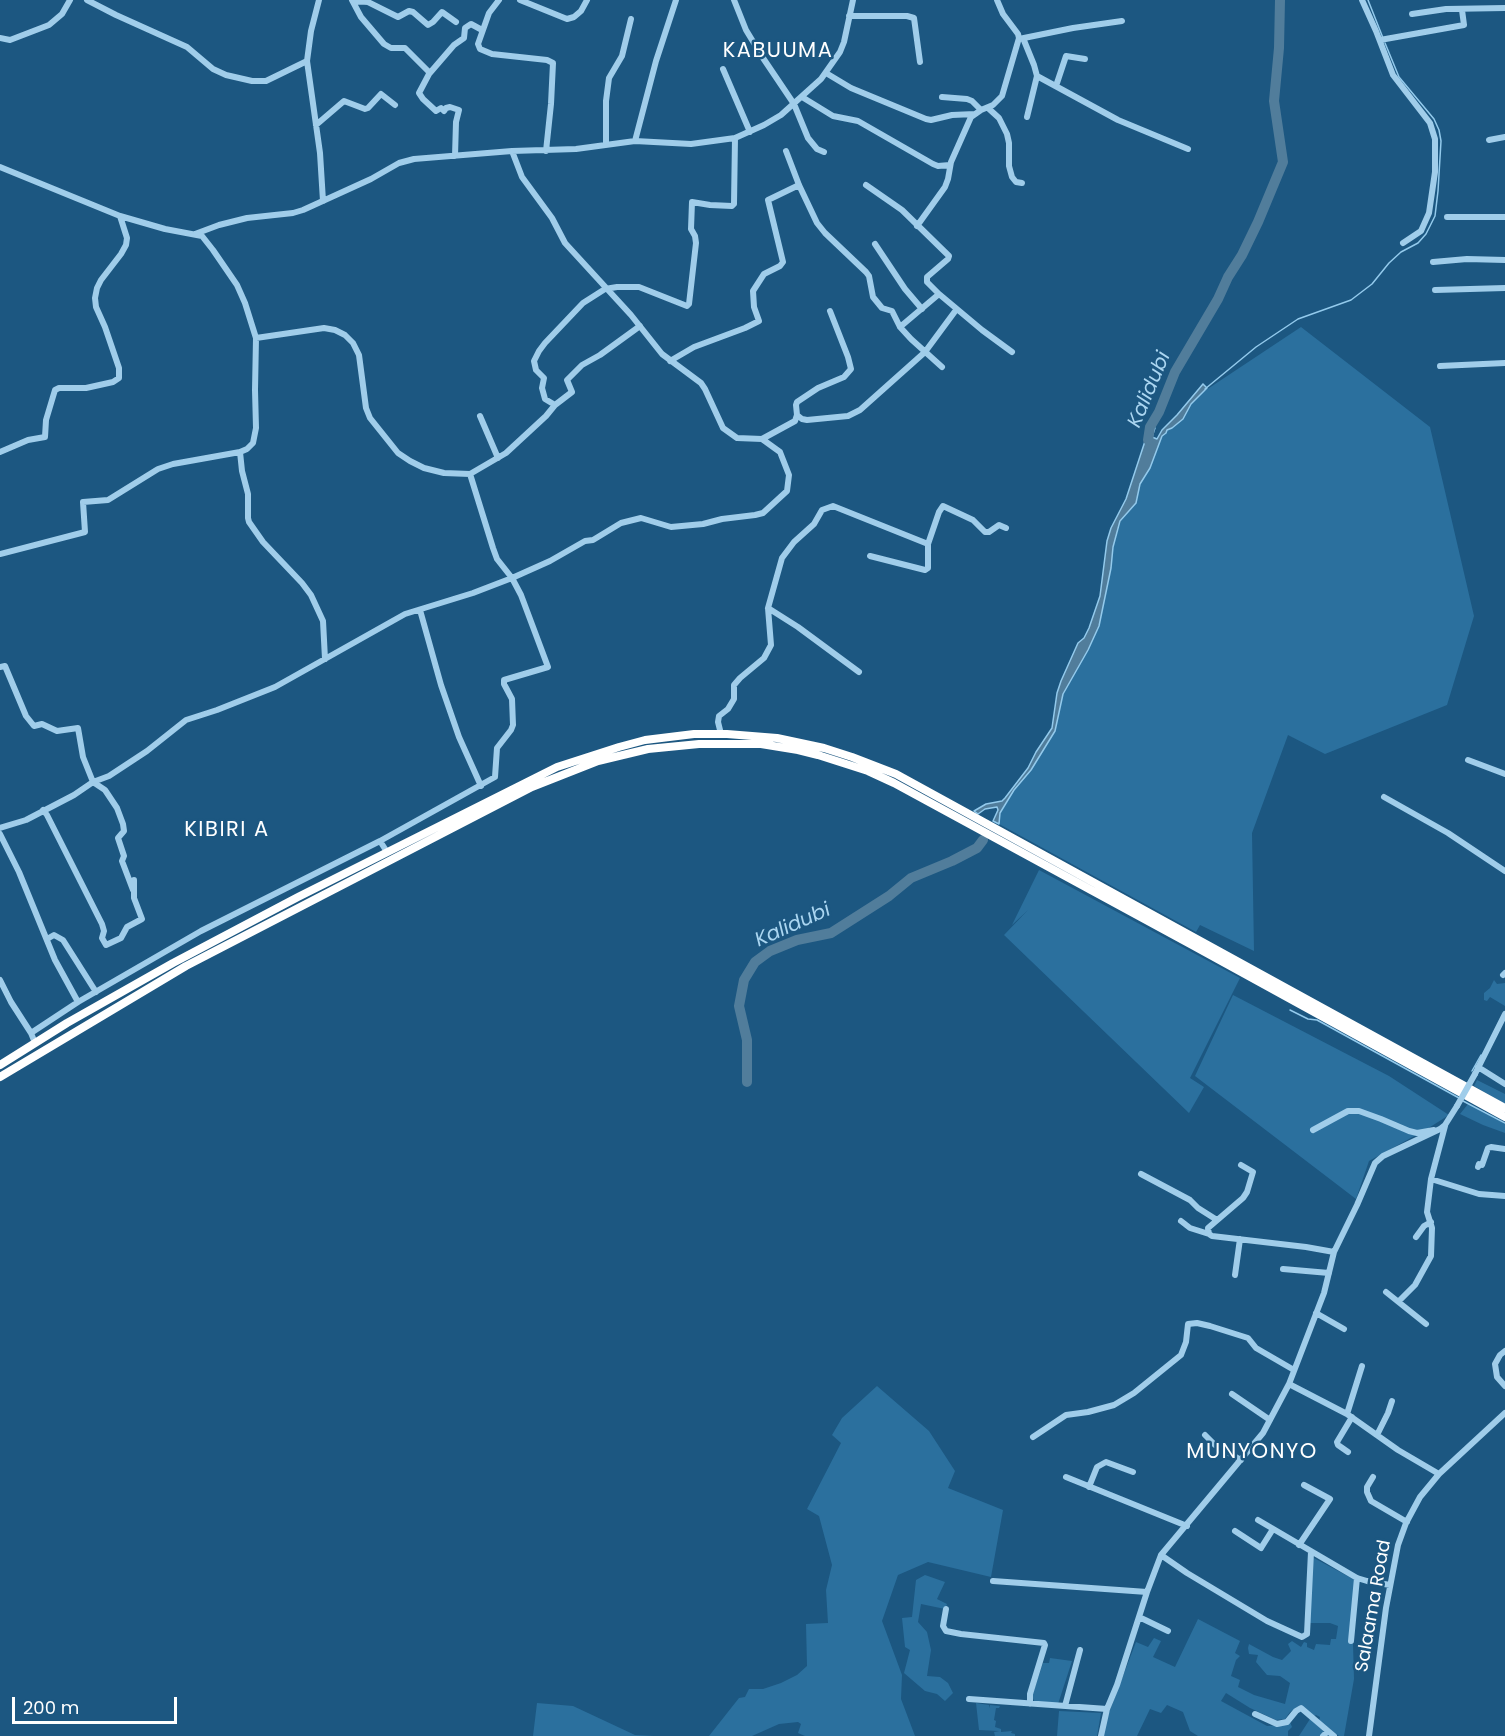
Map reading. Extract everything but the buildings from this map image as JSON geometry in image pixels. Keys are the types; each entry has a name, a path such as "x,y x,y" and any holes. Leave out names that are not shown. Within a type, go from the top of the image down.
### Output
{"highway":[{"path":"0,1065 159,970 557,766 645,741 694,734 721,734 777,738 824,748 852,757 895,778 1505,1108"},
{"path":"0,1077 196,960 532,787 598,761 674,745 761,744 798,750 895,778"},
{"path":"1193,941 1505,1117"}],"street":[{"path":"0,38 10,40 49,25 62,14 70,0"},
{"path":"87,0 187,47 213,69 226,75 252,81 266,81 307,60"},
{"path":"319,0 307,60 322,168 323,201"},
{"path":"353,0 361,17 384,44 391,48 405,48 430,73"},
{"path":"353,0 368,2 398,16 409,11 413,12 428,25 442,12 456,22"},
{"path":"499,0 489,13 478,44 480,49 497,55 547,60 553,63 546,151"},
{"path":"520,0 567,19 581,11 587,0"},
{"path":"635,141 656,62 676,0"},
{"path":"734,0 746,30 794,104 808,138 817,149 824,152"},
{"path":"195,234 232,221 293,213 371,179 399,163 422,158 576,149 635,141 684,145 735,138 780,115 826,73 844,42 853,0"},
{"path":"997,0 1003,14 1021,39 1037,76 1027,117"},
{"path":"1362,0 1383,40 1393,75 1430,123 1435,139 1436,172 1429,213 1421,231 1404,243"},
{"path":"1412,14 1446,9 1505,8"},
{"path":"1383,40 1464,25 1462,10"},
{"path":"849,16 914,18 920,62"},
{"path":"606,144 606,101 609,78 622,56 631,19"},
{"path":"1021,39 1122,21"},
{"path":"454,156 459,110 446,108 444,111 441,108 436,111 421,97 420,91 430,73 454,45 464,38 465,28 471,24 482,30"},
{"path":"826,73 851,88 926,119 978,112 988,108 1002,96 1021,39"},
{"path":"1056,86 1066,56 1085,59"},
{"path":"723,69 750,132"},
{"path":"1037,76 1118,120 1188,149"},
{"path":"316,125 344,101 365,109 381,94 395,105"},
{"path":"802,97 833,116 858,122 933,164 950,165"},
{"path":"942,97 967,99 972,102 978,112"},
{"path":"988,108 999,118 1007,134 1012,177 1016,182 1022,183"},
{"path":"917,226 945,187 950,174 950,165 969,122 978,112"},
{"path":"1489,140 1505,136"},
{"path":"555,405 545,399 542,388 544,378 534,366 536,357 545,343 583,303 605,289 639,287 687,306 689,304 696,243 691,229 692,202 710,205 732,206 734,204 735,138"},
{"path":"786,150 799,185 818,224 866,272 869,276 873,297 882,308 892,311 900,327 942,368"},
{"path":"512,151 522,177 552,218 560,236 662,354 701,383 723,428 737,438 762,439 795,421 797,402 818,388 844,377 851,369 830,311"},
{"path":"0,167 120,216 165,229 202,236 237,285 256,338 256,428 253,443 247,449 158,469 108,500 83,502 85,532 0,554"},
{"path":"670,361 694,347 759,321 754,307 753,291 764,273 780,266 783,262 768,200 799,185"},
{"path":"866,185 902,210 949,256 927,277 927,282 956,310 1012,351"},
{"path":"0,452 28,440 45,437 46,420 55,390 86,388 119,378 119,368 96,307 95,298 101,280 126,245 127,238 120,216"},
{"path":"1448,217 1505,218"},
{"path":"875,244 905,289 922,309"},
{"path":"1433,262 1467,259 1505,260"},
{"path":"1435,290 1505,288"},
{"path":"900,327 939,294"},
{"path":"797,415 807,420 848,416 860,410 926,352 956,310"},
{"path":"256,338 324,328 345,335 359,355 366,408 370,418 398,453 424,468 444,473 470,474 506,453 555,405 572,392 567,380 582,365 640,326"},
{"path":"1440,366 1505,363"},
{"path":"480,416 498,458"},
{"path":"0,828 26,820 74,795 93,782 109,776 186,720 275,687 405,614 512,578 550,561 585,541 593,540 621,523 641,518 671,527 703,524 763,513 788,491 789,475 780,452 762,439"},
{"path":"240,452 248,494 249,522 272,553 302,583 320,612 324,626 325,659"},
{"path":"31,1033 78,1002 211,926 380,841 495,777 497,748 513,725 512,699 504,680 548,667 521,595 512,578 502,567 493,548 470,474"},
{"path":"721,734 719,716 728,709 734,699 734,685 764,658 771,645 768,608 782,558 794,542 814,524 822,510 833,506 928,544"},
{"path":"870,555 925,570 928,568 928,544 943,506 973,520 985,532 999,525 1006,528"},
{"path":"768,608 859,672"},
{"path":"420,610 441,685 459,737 481,786"},
{"path":"0,667 5,666 26,717 34,726 42,724 57,731 78,728 83,757 93,782 105,790 117,808 124,831 118,838 124,856 122,861 142,919 127,927 121,938 106,945 102,938 103,927 100,918 43,810"},
{"path":"1468,760 1505,774"},
{"path":"1384,797 1448,833 1505,871"},
{"path":"0,834 22,879 55,960 78,1002"},
{"path":"380,841 387,852"},
{"path":"133,890 134,880"},
{"path":"46,939 54,935 63,939 96,992"},
{"path":"152,959 159,970"},
{"path":"0,980 35,1042"},
{"path":"1399,1301 1415,1285 1431,1256 1432,1228 1427,1212 1431,1179 1443,1127 1457,1106 1505,1014"},
{"path":"1476,1071 1505,1084"},
{"path":"1313,1130 1348,1111 1359,1111 1372,1115 1417,1133 1443,1127"},
{"path":"1101,1736 1107,1709 1161,1555 1187,1526 1221,1481 1255,1444 1270,1420 1289,1384 1324,1293 1334,1252 1375,1164 1383,1156 1443,1127"},
{"path":"1478,1167 1479,1164 1482,1165 1488,1148 1505,1149"},
{"path":"1209,1234 1208,1228 1247,1192 1253,1172 1241,1164"},
{"path":"1141,1174 1190,1200 1217,1220"},
{"path":"1431,1179 1479,1194 1505,1196"},
{"path":"1181,1221 1212,1236 1334,1252"},
{"path":"1416,1238 1424,1226 1431,1222"},
{"path":"1235,1275 1240,1239"},
{"path":"1283,1269 1329,1273"},
{"path":"1386,1292 1426,1324"},
{"path":"1316,1313 1344,1329"},
{"path":"1033,1437 1066,1414 1088,1412 1114,1405 1134,1393 1181,1355 1186,1342 1188,1324 1204,1324 1248,1338 1256,1347 1294,1370"},
{"path":"1505,1351 1495,1364 1497,1377 1505,1386"},
{"path":"1348,1452 1337,1442 1350,1416 1362,1365"},
{"path":"1289,1384 1350,1416 1398,1450 1439,1474"},
{"path":"1232,1394 1270,1420"},
{"path":"1377,1435 1392,1401"},
{"name":"Salaama Road","path":"1369,1736 1390,1585 1398,1545 1407,1522 1420,1497 1439,1474 1505,1413"},
{"path":"1205,1435 1215,1446 1241,1460"},
{"path":"1089,1487 1097,1467 1106,1462 1133,1472"},
{"path":"1066,1477 1187,1526"},
{"path":"1373,1477 1367,1487 1371,1501 1407,1522"},
{"path":"1299,1545 1329,1499 1304,1485"},
{"path":"1258,1520 1357,1578 1390,1585"},
{"path":"1235,1531 1261,1548 1273,1529"},
{"path":"1161,1555 1267,1621 1302,1637 1307,1634 1311,1552"},
{"path":"1351,1641 1357,1578"},
{"path":"993,1581 1147,1592"},
{"path":"946,1609 943,1626 946,1631 1044,1643 1030,1694 1030,1704"},
{"path":"1139,1617 1168,1632"},
{"path":"1065,1706 1080,1650"},
{"path":"969,1699 1107,1709"},
{"path":"1255,1714 1277,1724 1287,1722 1301,1708 1325,1733 1334,1736"}],"shaded area":[{"path":"1301,327 1430,427 1474,616 1447,705 1325,754 1288,735 1252,833 1254,951 1200,925 1196,932 999,824 999,819 1014,790 1031,770 1055,731 1063,694 1099,626 1113,547 1121,521 1136,503 1140,484 1150,468 1162,436 1166,430 1183,419 1191,404 1200,394"},
{"path":"1203,384 1207,388 1191,404 1183,419 1162,436 1150,468 1140,484 1136,503 1120,521 1099,626 1063,694 1055,731 1000,813 999,824 993,821 997,807 985,809 978,814 974,811 986,804 1002,801 1005,798 1028,768 1052,728 1057,693 1078,643 1084,638 1089,628 1100,596 1107,541 1126,499 1150,426 1155,428 1152,437 1157,439 1162,430"},
{"path":"1039,870 1240,978 1190,1078 1204,1087 1189,1113 1004,935 1028,910 1012,925"},
{"path":"1494,980 1497,984 1505,983 1505,1006 1490,997 1487,1001 1484,1000 1484,993"},
{"path":"1233,995 1389,1076 1449,1115 1369,1161 1356,1199 1195,1076"},
{"path":"1477,1080 1505,1094 1505,1104 1474,1086"},
{"path":"1468,1104 1505,1124 1505,1133 1460,1114"},
{"path":"877,1386 929,1431 955,1471 948,1488 1003,1510 991,1577 928,1562 898,1575 882,1621 902,1675 901,1699 915,1736 805,1736 798,1733 801,1724 798,1722 779,1724 752,1736 709,1736 739,1698 745,1697 749,1689 763,1689 781,1683 797,1675 807,1666 806,1624 828,1623 826,1590 832,1565 819,1516 807,1509 841,1443 832,1435 842,1418"},
{"path":"1312,1557 1355,1580 1349,1640 1353,1644 1354,1679 1344,1736 1339,1736 1319,1721 1320,1717 1314,1716 1300,1705 1285,1719 1276,1720 1226,1693 1221,1701 1267,1726 1284,1725 1290,1722 1292,1727 1288,1731 1288,1736 1198,1736 1190,1731 1183,1712 1167,1705 1161,1713 1150,1709 1137,1736 1100,1736 1136,1642 1148,1647 1154,1638 1161,1641 1153,1657 1175,1667 1198,1619 1240,1641 1235,1653 1240,1656 1236,1660 1231,1676 1240,1680 1238,1687 1254,1695 1285,1704 1290,1683 1280,1676 1267,1675 1256,1662 1258,1655 1249,1654 1248,1648 1249,1644 1282,1660 1291,1651 1288,1644 1292,1641 1301,1647 1304,1642 1307,1643 1307,1647 1314,1650 1316,1644 1330,1645 1331,1639 1336,1639 1338,1626 1330,1623 1309,1623"},
{"path":"925,1575 945,1582 937,1599 947,1604 945,1609 921,1604 918,1622 927,1632 931,1650 927,1676 940,1677 948,1683 953,1693 945,1701 937,1694 925,1691 904,1673 910,1650 905,1647 902,1618 912,1617 916,1580"},
{"path":"1050,1658 1072,1661 1058,1704 1035,1703 1032,1696 1043,1663 1049,1663"},
{"path":"537,1703 573,1706 635,1735 654,1736 533,1736"},
{"path":"976,1703 989,1705 990,1708 990,1705 1000,1706 996,1708 995,1727 1001,1729 1001,1732 1012,1731 1011,1733 1015,1736 995,1736 994,1732 1000,1731 979,1730"},
{"path":"1059,1711 1101,1713 1097,1736 1057,1736"},
{"path":"1310,1719 1324,1731 1320,1736 1299,1736"}],"waterway":[{"name":"Kalidubi","path":"1148,440 1150,427 1159,412 1175,372 1242,255 1283,162 1274,101 1279,48 1280,0"},
{"path":"1368,0 1383,38"},
{"path":"1205,389 1256,347 1298,319 1351,300 1372,284 1401,252 1418,243 1426,234 1435,216 1441,141 1439,130 1434,119 1399,77 1385,43"},
{"name":"Kalidubi","path":"747,1082 747,1040 739,1006 744,980 755,962 770,951 797,940 831,933 889,896 911,878 977,848 983,840"},
{"path":"1290,1010 1308,1019 1317,1020 1459,1098"},
{"path":"1472,1071 1481,1055"},
{"path":"1463,1101 1505,1123"}],"district":[{"name":"KABUUMA","path":"778,52"},
{"name":"KIBIRI A","path":"227,831"},
{"name":"MUNYONYO","path":"1252,1453"}]}
